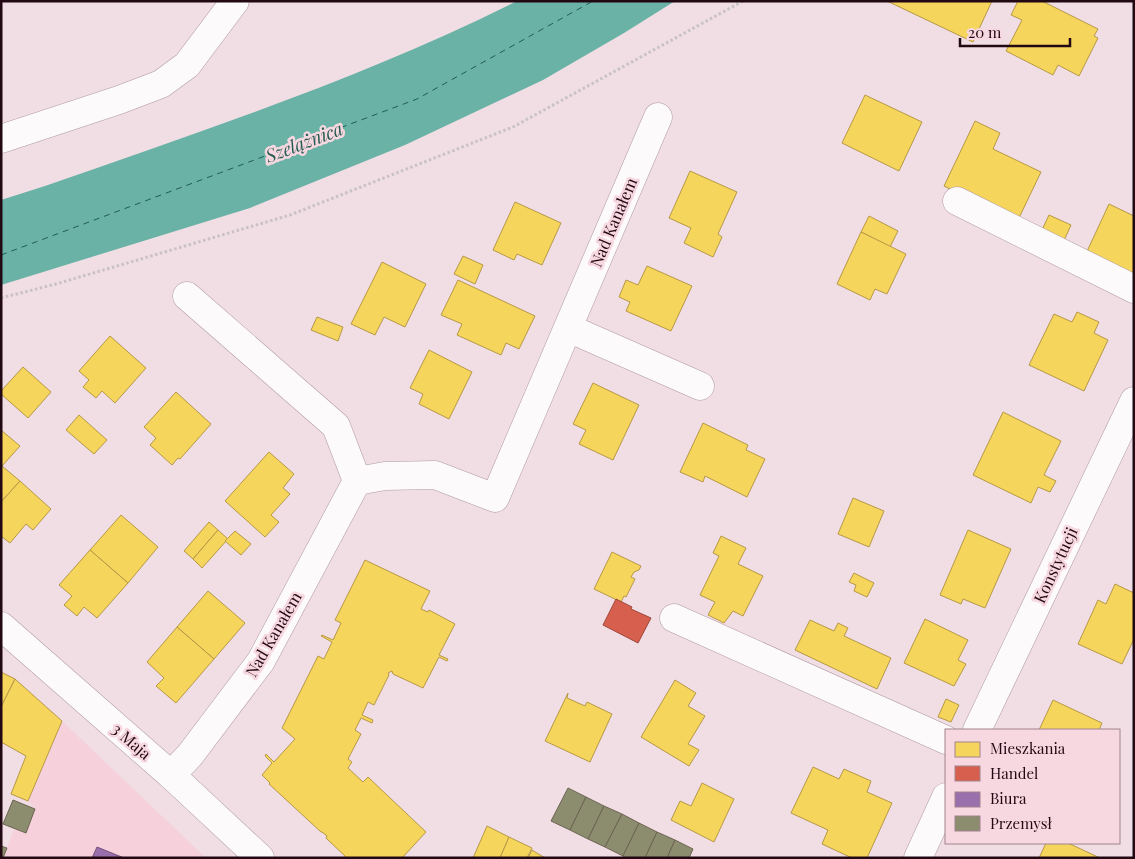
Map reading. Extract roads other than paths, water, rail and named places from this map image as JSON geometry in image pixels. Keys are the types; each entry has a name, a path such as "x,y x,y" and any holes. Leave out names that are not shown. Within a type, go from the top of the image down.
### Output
{"street":[{"path":"1,139 162,84 187,65 236,1"},
{"name":"Nad Kanałem","path":"171,776 190,755 261,661 357,481 385,476 434,475 495,498 658,117"},
{"path":"957,201 1134,288"},
{"path":"187,296 336,426 357,481"},
{"path":"568,328 700,386"},
{"name":"Konstytucji","path":"977,729 1134,400"},
{"path":"674,618 945,740"},
{"name":"3 Maja","path":"1,626 171,776 260,858"},
{"path":"918,858 945,799"}],"water":[{"name":"Szelążnica","path":"517,1 675,1 543,80 405,145 250,208 1,285 1,200 284,101 402,54"}]}
